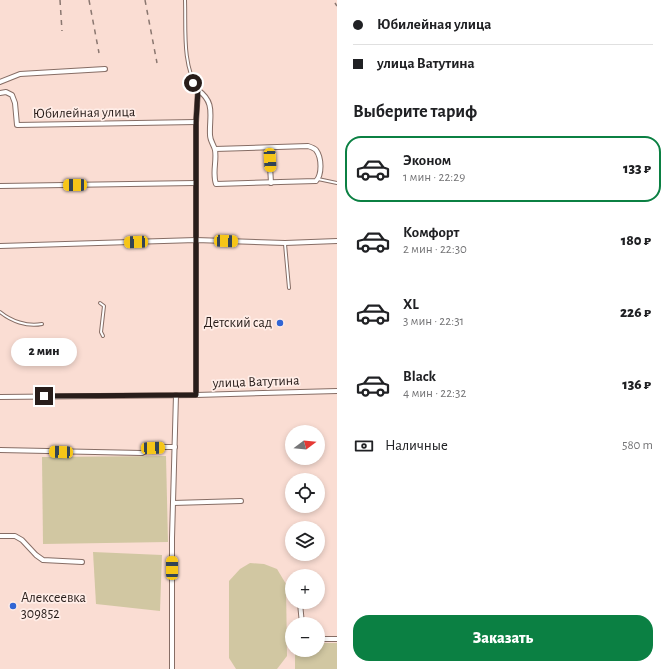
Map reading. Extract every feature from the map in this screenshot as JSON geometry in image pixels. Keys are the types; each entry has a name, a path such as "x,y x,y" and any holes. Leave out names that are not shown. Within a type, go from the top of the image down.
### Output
{"street":[{"path":"0,82 20,74 105,69"},
{"path":"196,395 196,122 198,90"},
{"path":"198,90 209,100 210,136 215,149 214,179 216,184 316,182 320,174 318,154 315,149 308,146 215,149"},
{"name":"Юбилейная улица","path":"0,93 6,92 12,95 15,103 17,125 196,122"},
{"path":"269,148 271,183"},
{"path":"0,186 196,183"},
{"path":"0,246 196,240 285,243 337,241"},
{"name":"улица Ватутина","path":"0,397 196,395 337,391"},
{"path":"172,669 176,395"},
{"path":"0,450 142,453 153,448 175,447"},
{"path":"174,502 241,501"},
{"path":"0,536 15,536 22,540 36,556 43,560 82,562"},
{"path":"325,639 337,639"}],"lane":[{"path":"185,0 187,57 189,70 198,90"},
{"path":"318,179 337,183"},
{"path":"285,243 289,288"},
{"path":"100,303 104,306 101,332 103,336"},
{"path":"0,312 13,321 26,324 42,324"}],"shaded area":[{"path":"166,456 168,542 43,544 42,457"},
{"path":"93,552 162,555 160,611 96,604"},
{"path":"250,563 264,564 277,569 285,582 286,617 285,617 285,657 286,657 277,669 236,669 229,658 229,581 240,569"},
{"path":"325,643 337,643 337,669 295,669 295,657 325,657"}],"railway":[{"path":"60,0 62,31"},
{"path":"89,0 99,53"},
{"path":"145,0 157,63"}],"place":[{"name":"Детский сад","path":"280,323"},
{"name":"Алексеевка 309852","path":"13,606"}],"route":[{"path":"44,396 196,395 196,122 198,90 193,83"}]}
